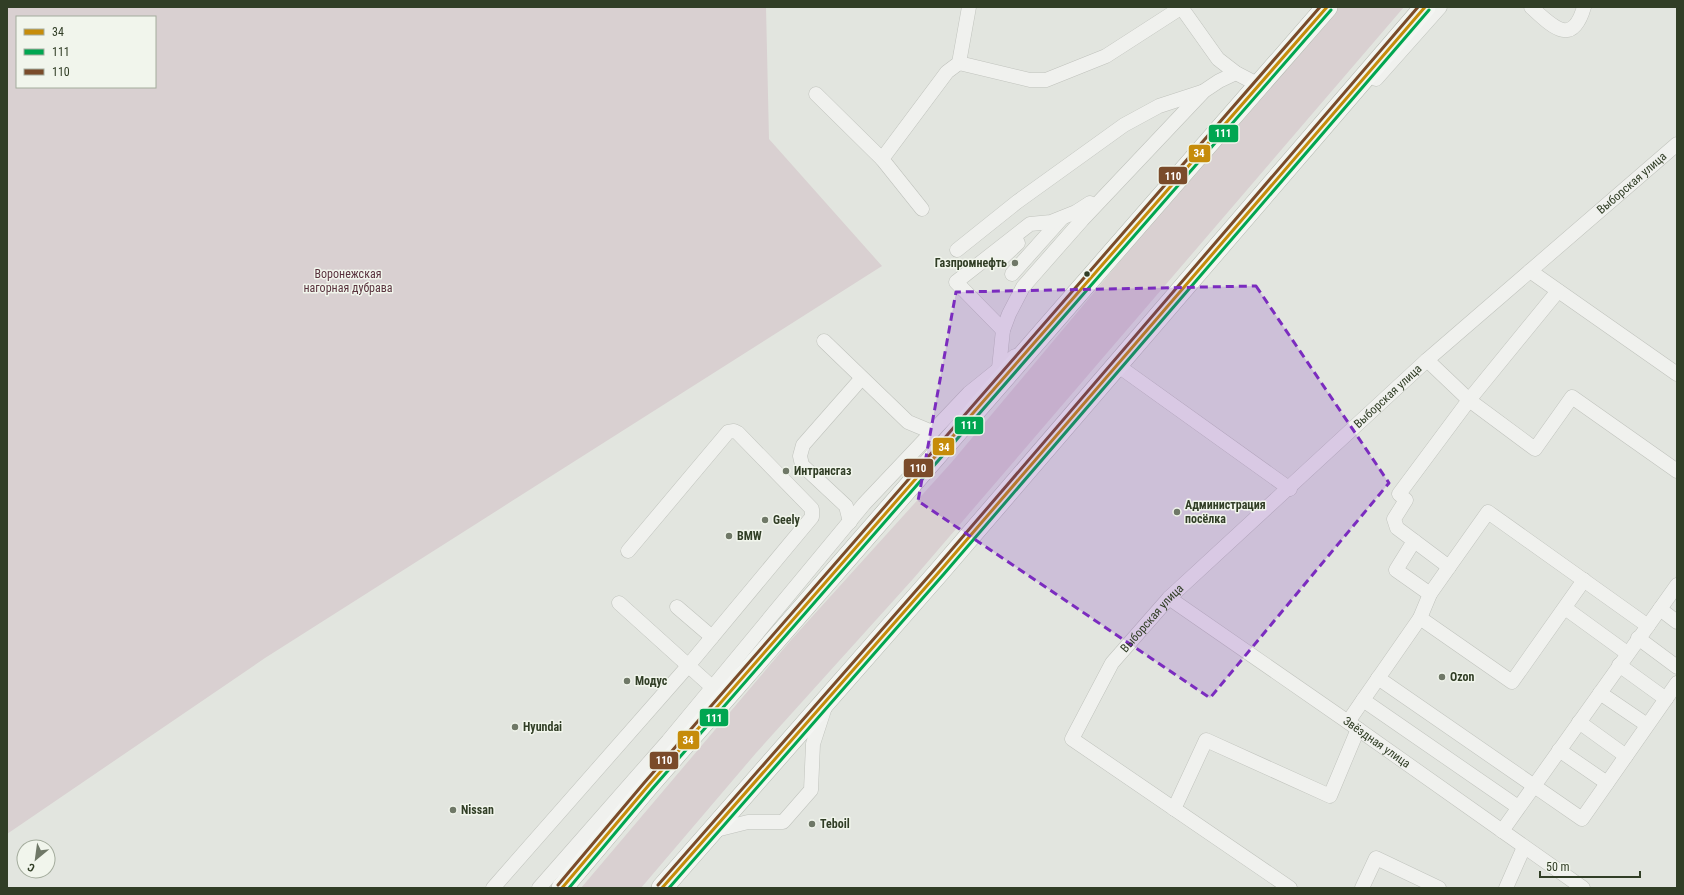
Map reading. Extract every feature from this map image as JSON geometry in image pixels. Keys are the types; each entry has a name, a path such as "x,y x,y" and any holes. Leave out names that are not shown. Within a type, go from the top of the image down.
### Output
{"highway":[{"path":"562,888 680,750 1327,7"},
{"path":"662,888 939,572 1426,7"}],"street":[{"path":"882,159 947,72 959,63 969,7"},
{"path":"959,63 1030,80 1046,80 1106,56 1182,7 1218,59 1236,73 1259,86"},
{"path":"1299,153 1346,114 1440,7"},
{"path":"1531,7 1559,30 1568,31 1576,26 1584,7"},
{"path":"1003,330 956,282 1008,271 1109,191 1204,91 1219,80 1236,73"},
{"path":"957,250 1017,202 1124,125 1159,106 1204,91"},
{"path":"816,94 882,159 922,208"},
{"name":"Выборская улица","path":"1174,809 1072,739 1112,663 1168,598 1290,489 1427,360 1530,271 1673,152"},
{"path":"1008,271 1076,212 1109,191"},
{"path":"999,368 1008,271 1030,224 1051,222 1076,212"},
{"path":"1008,271 1051,222"},
{"path":"1530,271 1677,374"},
{"path":"1449,567 1397,528 1394,519 1406,500 1399,494 1469,400 1558,291"},
{"path":"539,888 668,741 850,522 969,393 999,368 1038,340"},
{"path":"824,341 861,379 908,422 932,432"},
{"path":"1427,360 1469,400 1535,449 1572,397 1677,471"},
{"path":"1117,365 1290,489"},
{"path":"850,522 846,506 802,465 800,456 803,445 861,379"},
{"path":"493,888 688,666 812,517 813,513 812,509 738,433 734,431 728,432 628,551"},
{"path":"1290,888 1174,809 1206,740 1330,796 1363,700 1420,618 1430,594 1488,512 1648,626"},
{"path":"1414,542 1396,570 1430,594"},
{"path":"1420,618 1512,682 1584,580"},
{"path":"1502,831 1677,584"},
{"name":"Звёздная улица","path":"1168,598 1583,888"},
{"path":"619,603 712,687"},
{"path":"676,606 712,637"},
{"path":"1565,608 1666,699"},
{"path":"1660,609 1677,622"},
{"path":"1638,638 1677,667"},
{"path":"1378,678 1582,819 1677,683"},
{"path":"1600,693 1647,725"},
{"path":"712,831 748,822 782,822 811,790 813,744 827,700"},
{"path":"1363,700 1518,807"},
{"path":"1579,722 1626,756"},
{"path":"1559,750 1607,783"},
{"path":"1506,888 1524,847"},
{"path":"1362,888 1376,858 1439,888"}],"highlighted area":[{"path":"1256,286 1389,483 1210,698 918,501 956,292"}],"green space":[{"name":"Воронежская нагорная дубрава","path":"7,7 766,7 769,139 882,266 265,658 7,834"},
{"path":"1339,7 1404,7 913,579 756,753 641,888 581,888 791,640 951,463 1250,106 1289,67"}],"transit line":[{"name":"110","path":"558,885 644,783 1320,7"},
{"name":"34","path":"562,888 648,786 1327,7"},
{"name":"110","path":"658,885 935,569 1418,7"},
{"name":"34","path":"662,888 939,572 1425,7"},
{"name":"111","path":"569,888 652,789 1331,10"},
{"name":"111","path":"669,888 943,575 1429,10"}],"place":[{"name":"Газпромнефть","path":"1015,263"},
{"name":"Интрансгаз","path":"786,471"},
{"name":"Администрация посёлка","path":"1177,512"},
{"name":"Geely","path":"765,520"},
{"name":"BMW","path":"729,536"},
{"name":"Ozon","path":"1442,677"},
{"name":"Модус","path":"627,681"},
{"name":"Hyundai","path":"515,727"},
{"name":"Nissan","path":"453,810"},
{"name":"Teboil","path":"812,824"}]}
